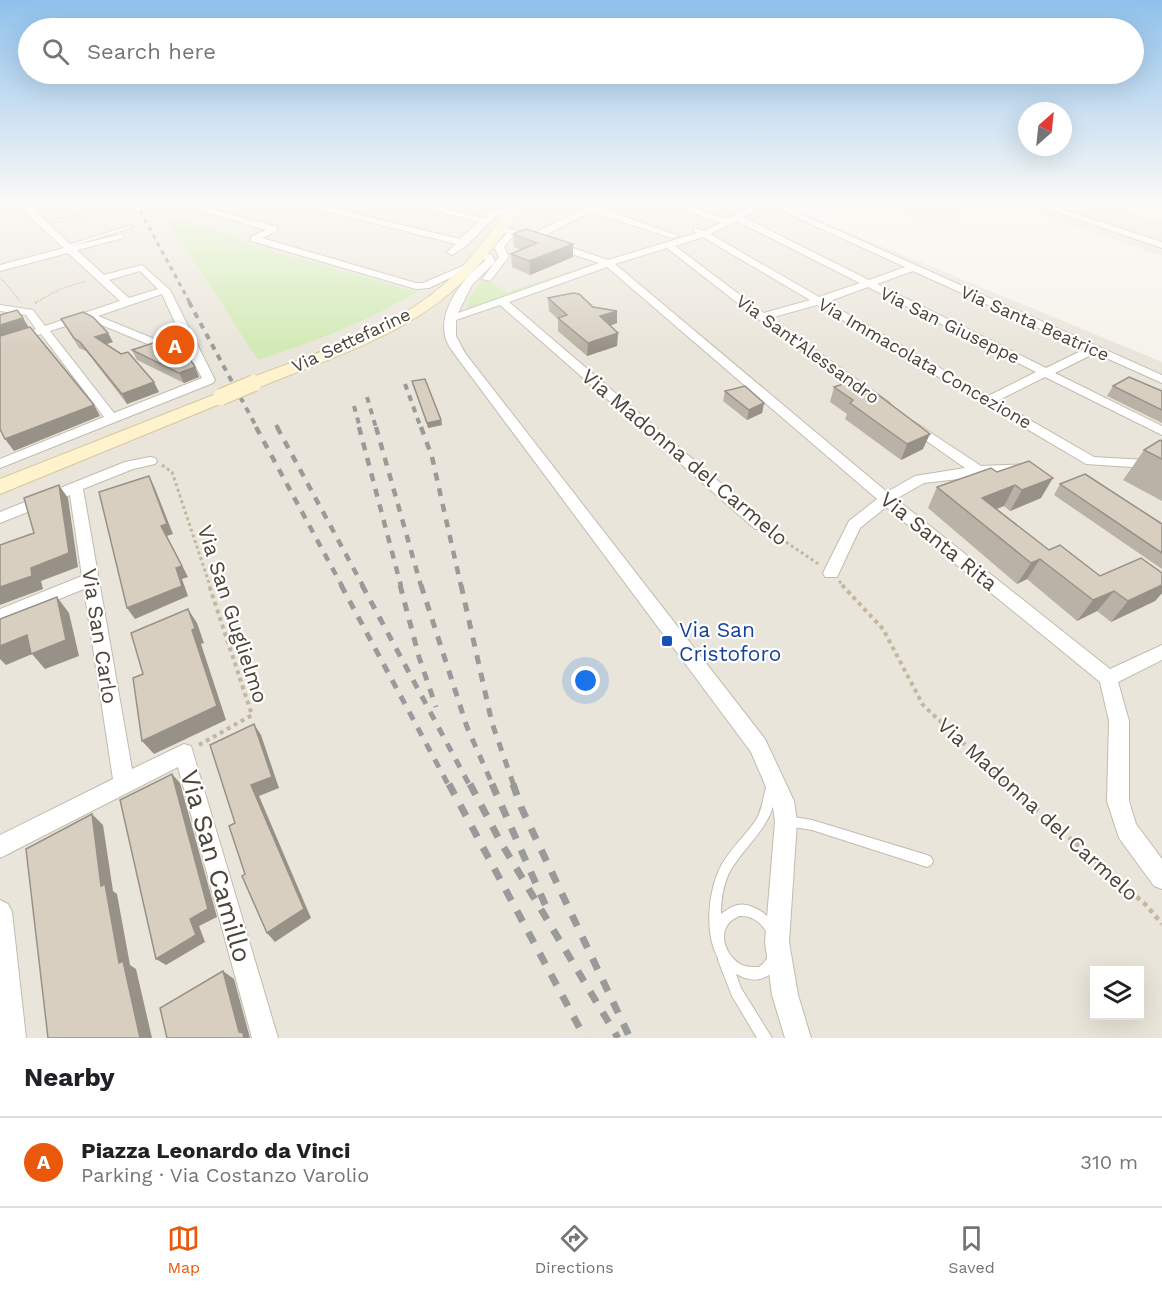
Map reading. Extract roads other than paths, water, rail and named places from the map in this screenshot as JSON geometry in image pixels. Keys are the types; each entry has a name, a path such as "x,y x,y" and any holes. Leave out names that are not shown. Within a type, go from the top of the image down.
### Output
{"street":[{"path":"0,268 58,251"},
{"path":"74,251 127,302"},
{"path":"297,251 416,286 425,286 473,261 489,257 490,262 483,267 460,296 450,319 449,336 460,354 751,737 767,763 783,801 786,821 777,942 785,995 798,1038"},
{"name":"Via Settefarine","path":"0,487 221,397 407,316 456,282 481,251"},
{"path":"487,279 502,262 504,257 501,251"},
{"path":"576,251 605,261"},
{"path":"489,294 637,251"},
{"name":"Via Sant'Alessandro","path":"684,251 762,317 978,471"},
{"name":"Via Immacolata Concezione","path":"734,251 1091,461 1162,465"},
{"name":"Via San Giuseppe","path":"797,251 1162,431"},
{"name":"Via Santa Beatrice","path":"876,251 1162,379"},
{"path":"450,319 605,261"},
{"name":"Via Santa Rita","path":"605,261 886,499 1108,678"},
{"path":"0,464 209,380 165,290 142,268 101,278"},
{"path":"762,317 819,302 912,268"},
{"path":"0,344 165,290"},
{"name":"Via Madonna del Carmelo","path":"502,301 760,525"},
{"path":"0,308 27,310 112,419"},
{"path":"87,315 199,360"},
{"path":"989,400 1094,349"},
{"path":"0,518 130,465 150,461"},
{"path":"831,573 854,525 886,499 920,479 978,471 1035,467"},
{"name":"Via San Carlo","path":"76,488 123,784"},
{"path":"0,616 90,580"},
{"path":"1162,652 1108,678 1119,721 1118,801 1126,830 1162,878"},
{"name":"Via San Camillo","path":"0,847 184,753 265,1038"},
{"path":"0,912 13,1038"}],"lane":[{"path":"765,1038 736,992 720,946 715,908 720,881 733,857 763,819 771,786 767,763"},
{"path":"786,821 812,825 927,861"},
{"path":"748,910 766,921 777,942 774,961 769,969 752,975 734,968 720,946 723,921 729,914 748,910"}],"railway":[{"path":"162,251 190,303"},
{"path":"189,302 257,428"},
{"path":"405,384 421,428"},
{"path":"367,397 376,428"},
{"path":"354,406 360,428"},
{"path":"256,427 342,586"},
{"path":"277,427 363,586"},
{"path":"359,427 401,586"},
{"path":"376,427 421,586"},
{"path":"421,427 432,457 461,586"},
{"path":"341,585 449,786"},
{"path":"362,585 470,786"},
{"path":"400,585 419,657 436,707"},
{"path":"421,585 467,727 493,786"},
{"path":"461,585 492,723 514,786"},
{"path":"449,784 585,1038"},
{"path":"470,784 500,841 618,1038"},
{"path":"492,784 548,911"},
{"path":"513,784 521,807 630,1038"}],"place":[{"name":"Piazza Leonardo da Vinci","path":"175,345"},
{"name":"Via San Cristoforo","path":"667,641"}]}
